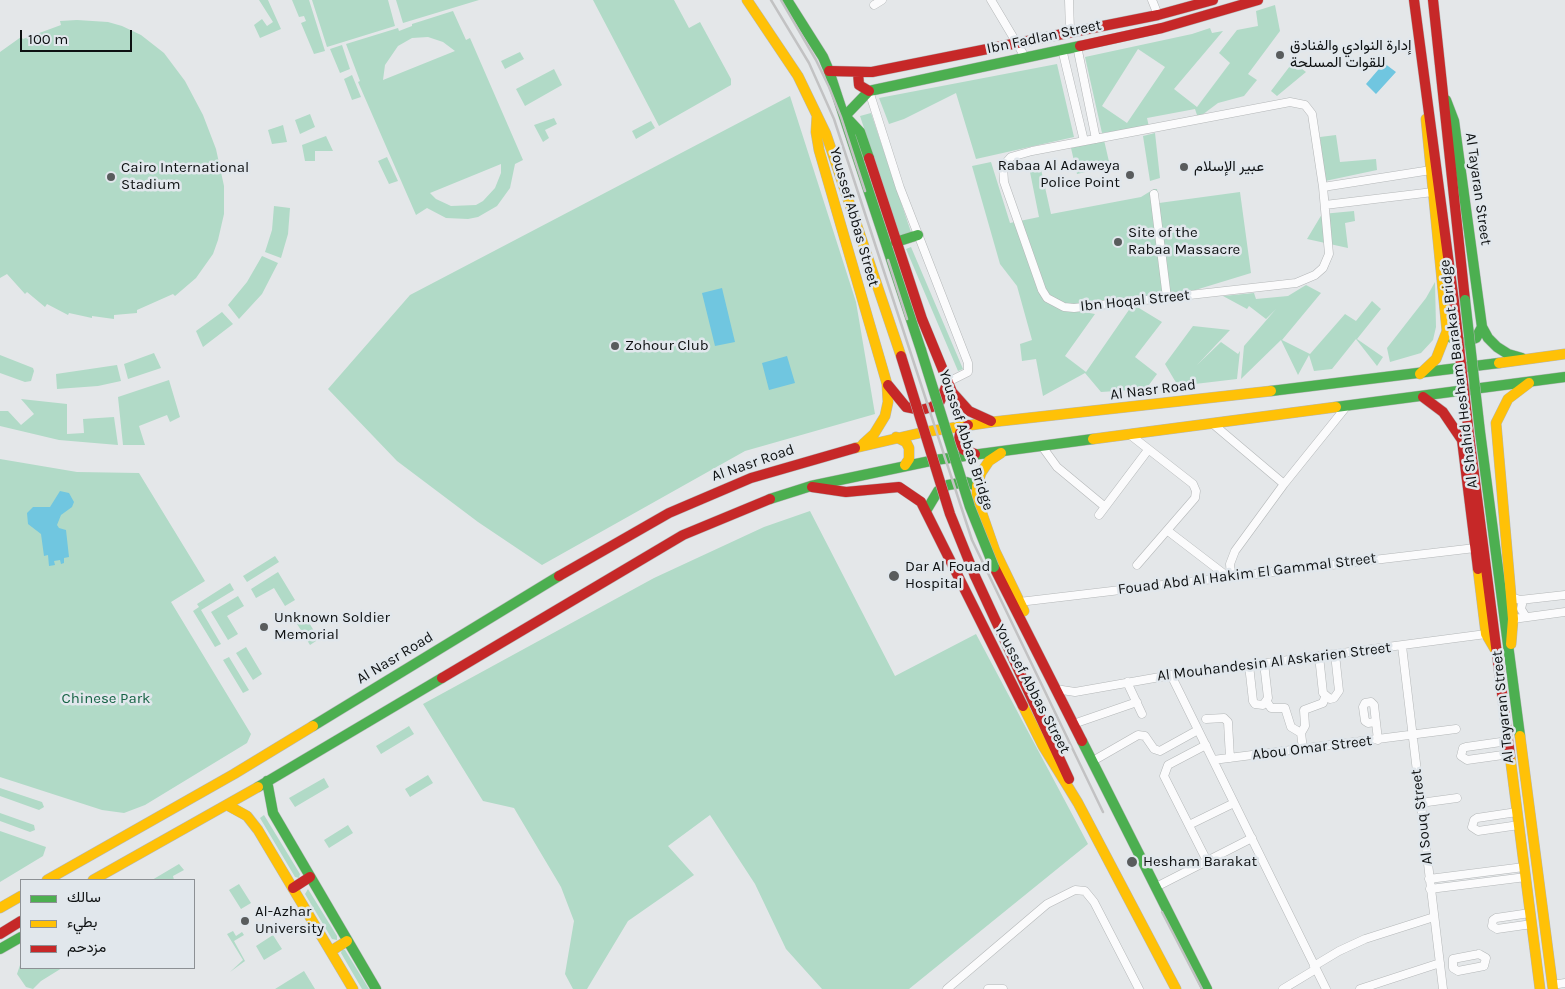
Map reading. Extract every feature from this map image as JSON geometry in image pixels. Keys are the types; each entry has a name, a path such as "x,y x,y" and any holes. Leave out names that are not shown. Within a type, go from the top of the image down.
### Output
{"main road":[{"name":"Youssef Abbas Street","path":"747,0 798,76 818,114 816,132 819,150 887,384 888,402 882,422 874,434 857,447"},
{"path":"787,0 823,57 829,71"},
{"name":"Ibn Fadlan Street","path":"829,71 858,73 927,62 1158,14 1213,0"},
{"name":"Ibn Fadlan Street","path":"869,91 1162,28 1258,0"},
{"path":"1414,0 1429,101 1426,122 1447,331 1436,359 1420,374"},
{"name":"Al Tayaran Street","path":"1433,0 1443,95 1454,121 1482,326 1492,343 1503,351 1514,356 1527,358"},
{"name":"Youssef Abbas Bridge","path":"829,71 921,350 968,500 994,567 1112,802"},
{"path":"845,116 869,91 859,85 858,73"},
{"name":"Al Shahid Hesham Barakat Bridge","path":"1443,95 1480,432 1509,650"},
{"name":"Al Shahid Hesham Barakat Bridge","path":"1429,101 1454,302 1465,437 1497,652"},
{"path":"818,114 835,156 901,356 948,507 975,576 1062,762 1078,804"},
{"name":"Youssef Abbas Street","path":"845,116 852,120 860,132 922,319 952,392 969,411 992,422"},
{"path":"896,242 918,235"},
{"path":"1447,331 1452,338 1464,343 1476,338 1482,326"},
{"name":"Al Nasr Road","path":"49,879 234,774 548,582 669,513 751,478 896,437 968,425 1420,374 1565,354"},
{"path":"1499,362 1495,375 1499,382 1508,385"},
{"path":"1440,371 1446,374 1449,380 1447,390 1441,394"},
{"path":"95,879 227,805 683,536 752,505 811,486 905,465 975,454 1565,377"},
{"name":"Al Tayaran Street","path":"1537,381 1519,388 1508,399 1498,417 1496,428 1514,619 1513,635 1509,650 1553,987"},
{"path":"887,384 906,407 921,410 932,408 940,401 948,382"},
{"name":"Al Tayaran Street","path":"1423,397 1443,412 1465,437 1475,548 1486,634 1497,652 1540,989"},
{"path":"1465,437 1463,427 1473,418 1487,419 1496,428"},
{"path":"968,425 960,433 959,440 964,450 975,454"},
{"path":"896,437 906,442 910,448 909,459 905,465"},
{"path":"926,511 938,491 948,485 966,482 977,486 981,472 989,461 1001,453 1014,449"},
{"name":"Youssef Abbas Street","path":"811,486 846,492 883,487 899,488 915,496 926,511 1044,746 1078,804 1176,989"},
{"name":"Youssef Abbas Street","path":"977,486 977,499 985,526 1019,602 1098,758 1109,783 1112,802 1207,989"},
{"path":"267,781 271,808 376,989"},
{"path":"227,805 242,813 255,825 353,989"},
{"path":"293,888 310,877"},
{"path":"0,908 20,897"},
{"path":"0,934 20,922"},
{"path":"0,950 20,938"},
{"path":"331,951 347,941"}],"street":[{"path":"874,5 882,0"},
{"path":"990,0 1018,42 1025,57"},
{"path":"1069,0 1070,31"},
{"path":"1152,0 1158,14"},
{"path":"1076,46 1096,139"},
{"path":"1062,49 1084,141"},
{"path":"869,91 893,170 969,367 966,374 948,382"},
{"name":"Ibn Hoqal Street","path":"1299,102 1306,105 1312,114 1325,205 1329,254 1323,268 1306,280 1296,284 1064,307 1047,298 1042,290 1004,182 1003,166 1010,157 1017,154 1096,139 1299,102"},
{"path":"1323,187 1431,170"},
{"path":"1325,205 1433,192"},
{"path":"1154,194 1167,298"},
{"path":"1168,531 1229,577 1232,557 1284,484 1346,407"},
{"path":"1213,424 1284,484"},
{"path":"1130,434 1193,484 1196,491 1195,498 1137,565"},
{"path":"1041,446 1057,467 1104,506"},
{"path":"1099,515 1148,450"},
{"name":"Fouad Abd Al Hakim El Gammal Street","path":"1019,602 1475,548"},
{"path":"1511,597 1523,600 1565,595"},
{"path":"1523,600 1521,609 1526,617"},
{"path":"1514,619 1565,612"},
{"name":"Al Mouhandesin Al Askarien Street","path":"1062,690 1075,692 1172,675 1486,634"},
{"name":"Al Souq Street","path":"1402,646 1443,989"},
{"path":"1326,697 1334,698 1339,691 1335,654"},
{"path":"1319,656 1323,693 1326,697"},
{"path":"1264,663 1267,702 1271,708 1285,708 1291,728 1301,733"},
{"path":"1249,665 1253,700 1259,706 1267,702"},
{"path":"1172,675 1326,989"},
{"path":"1127,682 1142,714"},
{"path":"1303,749 1301,733 1305,726 1304,710 1306,707 1323,703 1326,697"},
{"path":"1079,722 1137,702"},
{"path":"1206,719 1226,719 1230,758"},
{"path":"1375,722 1378,740"},
{"name":"Abou Omar Street","path":"1213,760 1456,729"},
{"path":"1098,758 1138,735 1145,736 1154,749 1160,751 1198,730"},
{"path":"1508,741 1462,748 1461,756 1467,760 1510,754"},
{"path":"1206,745 1168,765 1164,772 1207,861"},
{"path":"1420,803 1457,798"},
{"path":"1189,825 1234,803"},
{"path":"1517,812 1477,818 1472,823 1472,827 1478,831 1519,825"},
{"path":"1156,887 1252,838"},
{"path":"1429,879 1525,872"},
{"path":"1430,889 1525,872"},
{"path":"948,989 1047,904 1075,890 1084,892 1094,902 1139,989"},
{"path":"1530,914 1496,918 1493,920 1492,926 1497,930 1532,924"},
{"path":"1283,989 1339,951 1364,939 1434,917"},
{"path":"1360,989 1440,965 1452,965"},
{"path":"1553,987 1565,983"},
{"path":"988,989 1002,989"}],"green space":[{"path":"259,0 268,0 281,29 260,38 254,25 262,19 267,26 273,22"},
{"path":"292,0 309,0 325,51 314,54 301,23 306,21 304,16 299,17"},
{"path":"312,0 388,0 395,26 327,47"},
{"path":"396,0 479,0 403,23"},
{"path":"593,0 674,0 689,28 700,22 731,79 731,85 659,126"},
{"path":"1275,5 1280,31 1248,74 1257,80 1244,96 1218,103 1198,118 1195,109 1147,118 1149,127 1102,133 1085,57 1192,34 1210,28 1212,33 1223,31 1174,89 1197,107 1230,63 1219,53 1237,30 1258,26 1256,11","holes":["1138,49 1165,67 1127,123 1102,106"]},
{"path":"453,11 466,40 470,38 523,160 515,164 510,188 497,206 478,217 468,219 446,218 427,208 416,215 358,82 360,81 346,44 398,28 399,31 412,26 412,24","holes":["428,37 443,42 455,51 383,80 385,65 398,46 412,38","501,164 501,173 495,188 483,201 476,205 451,206 436,199 430,193"]},
{"name":"Cairo International Stadium","path":"60,21 108,22 122,26 141,35 164,53 185,81 203,115 216,149 224,186 224,214 218,240 213,254 196,278 175,296 173,294 137,310 137,313 114,315 114,319 92,316 92,318 69,313 68,315 47,304 45,307 27,292 25,294 7,274 0,278 0,52 21,37 23,39 61,25"},
{"path":"342,45 350,69 340,73 330,49"},
{"path":"520,52 524,59 505,69 501,61"},
{"path":"1293,62 1306,72 1277,96 1271,91"},
{"path":"1057,64 1074,137 976,159 956,93 904,119 889,124 879,98"},
{"path":"554,69 562,85 525,106 516,89"},
{"path":"352,75 361,97 352,100 344,79"},
{"name":"Zohour Club","path":"790,96 856,302 875,414 745,451 542,565 478,522 397,461 328,389 410,295"},
{"path":"871,113 911,232 900,236 860,116"},
{"path":"310,114 315,127 300,134 295,120"},
{"path":"554,118 557,124 545,130 549,138 543,142 534,125"},
{"path":"651,121 655,128 636,139 632,131"},
{"path":"283,125 287,142 272,144 268,130"},
{"path":"1155,133 1160,178 1150,181 1143,136"},
{"path":"1336,135 1340,162 1376,159 1377,170 1325,181 1320,137"},
{"path":"326,136 333,151 315,151 315,161 305,161 302,145"},
{"path":"1104,140 1110,166 1077,174 1071,148"},
{"path":"387,157 398,181 389,184 378,161"},
{"path":"991,162 1010,223 1039,217 1029,167 1040,165 1051,214 1141,197 1154,189 1157,189 1159,203 1240,192 1251,273 1166,299 1134,305 1162,322 1135,357 1157,374 1146,389 1101,392 1085,373 1043,396 1036,359 1022,361 1020,344 1032,340 1017,286 1000,264 972,166","holes":["1133,304 1086,372 1065,356 1095,314 1084,312"]},
{"path":"274,206 290,208 288,234 281,258 265,252 272,230"},
{"path":"1354,211 1355,221 1345,223 1348,248 1307,239 1322,214"},
{"path":"911,247 963,369 958,371 906,249"},
{"path":"262,256 278,263 262,294 239,319 228,305 247,282"},
{"path":"1435,282 1436,327 1433,340 1421,353 1390,362 1387,348 1426,298"},
{"path":"1306,285 1321,293 1282,340 1310,354 1345,314 1356,321 1372,301 1381,309 1357,339 1383,357 1377,366 1356,339 1332,369 1314,371 1309,355 1298,375 1281,340 1241,379 1244,346 1276,309 1266,319 1249,306 1247,309 1223,296 1254,293 1256,299 1288,296"},
{"path":"222,312 233,324 203,347 196,331"},
{"path":"1193,326 1230,330 1197,365 1221,342 1238,354 1240,351 1237,379 1178,386 1165,364"},
{"path":"154,353 161,368 128,379 124,364"},
{"path":"0,355 33,368 31,381 25,382 0,373"},
{"path":"117,365 121,381 98,386 57,389 56,374"},
{"path":"169,380 180,417 170,422 167,415 139,426 145,445 123,445 118,397"},
{"path":"21,399 67,404 67,434 84,433 83,419 114,417 118,445 59,440 0,426 0,411 8,411 21,425 34,414"},
{"name":"Chinese Park","path":"0,459 77,472 139,473 205,581 171,602 251,734 247,743 145,805 124,813 102,810 0,777"},
{"path":"810,511 895,676 976,634 1088,844 909,989 822,989 786,949 755,884 710,815 668,846 694,875 628,921 587,989 573,989 565,974 574,921 561,887 514,808 483,801 423,704 654,578 764,527"},
{"path":"275,556 279,562 247,582 243,576"},
{"path":"278,572 295,600 285,606 274,588 256,598 251,589"},
{"path":"230,583 234,590 201,610 221,644 215,647 193,611 199,607 197,604"},
{"path":"238,596 244,606 227,616 238,634 228,640 211,612"},
{"path":"303,613 319,639 310,645 294,619"},
{"path":"246,647 262,674 253,680 236,653"},
{"path":"229,657 249,690 243,693 223,660"},
{"path":"409,726 414,734 381,754 376,746"},
{"path":"428,775 433,783 410,797 405,789"},
{"path":"324,778 329,787 295,807 289,798"},
{"path":"0,788 42,802 44,807 39,810 0,796"},
{"path":"0,813 34,825 35,830 30,832 0,821"},
{"path":"264,815 300,874 299,878 295,877 260,818"},
{"path":"348,825 353,833 329,848 324,840"},
{"path":"0,831 46,847 43,856 0,882"},
{"path":"179,864 184,870 173,876 174,879 154,879"},
{"path":"239,884 251,903 241,909 229,890"},
{"path":"308,889 337,936 337,940 332,939 305,894"},
{"path":"233,931 236,936 242,932 244,935 234,941 245,961 230,972 243,960 227,934"},
{"path":"273,935 282,949 264,960 256,946"},
{"path":"342,950 345,950 369,989 362,989 341,953"},
{"path":"20,965 20,969 60,969 41,981 33,989 26,987 17,974"},
{"path":"304,971 315,989 275,989"}],"water":[{"path":"1384,63 1396,72 1376,94 1366,84"},
{"path":"722,288 735,342 715,346 702,293"},
{"path":"787,356 795,383 769,390 762,363"},
{"path":"60,491 69,493 74,502 72,507 61,515 57,525 59,528 66,530 69,557 64,558 64,563 61,564 60,560 54,561 55,565 49,566 48,555 44,556 41,534 28,524 27,513 33,507 50,507"}],"railway":[{"path":"771,0 809,63 834,119 972,540 1103,812"},
{"path":"781,0 816,60 829,87 841,117 865,191"},
{"path":"888,260 907,319"},
{"path":"1162,912 1202,989"}],"traffic: fast":[{"path":"787,0 823,57 829,71 921,350"},
{"path":"869,158 860,132 845,116 869,91 1080,46"},
{"path":"1446,100 1454,121 1482,327 1488,338 1497,347 1508,354 1522,358"},
{"path":"896,242 918,235"},
{"path":"1465,300 1480,432"},
{"path":"1447,331 1452,338 1464,343 1476,338 1482,327"},
{"path":"921,350 970,507 994,567"},
{"path":"1271,391 1499,363"},
{"path":"1336,407 1565,377"},
{"path":"1480,432 1520,736"},
{"path":"770,499 811,486 935,460 1093,439"},
{"path":"926,511 938,491 948,485 966,482 977,486"},
{"path":"313,726 559,576"},
{"path":"258,787 442,678"},
{"path":"1082,741 1207,989"},
{"path":"267,781 273,813 376,989"},
{"path":"0,949 20,938"}],"traffic: slow":[{"path":"747,0 798,76 826,134 901,356"},
{"path":"817,115 816,132 819,150 887,384 888,402 885,416 874,434 863,444"},
{"path":"1420,374 1436,359 1447,331 1426,119"},
{"path":"1499,363 1565,354"},
{"path":"1511,644 1513,619 1496,423 1508,399 1529,383"},
{"path":"855,448 924,432 992,422 1271,391"},
{"path":"1093,439 1336,407"},
{"path":"896,437 906,442 909,448 909,459 905,465"},
{"path":"1001,453 989,461 981,473 977,486 977,499 995,551 1024,611"},
{"path":"1478,569 1486,634 1496,651"},
{"path":"1023,706 1043,746 1078,803 1176,989"},
{"path":"49,879 234,774 313,726"},
{"path":"1520,736 1553,989"},
{"path":"1510,756 1540,989"},
{"path":"95,879 258,787"},
{"path":"227,805 247,816 258,830 353,989"},
{"path":"0,908 20,897"},
{"path":"331,951 347,941"}],"traffic: jam":[{"path":"829,71 872,72 1158,15 1213,0"},
{"path":"1080,46 1162,28 1258,0"},
{"path":"1414,0 1454,302"},
{"path":"1433,0 1465,300"},
{"path":"858,73 859,85 869,91"},
{"path":"869,158 922,319 952,392 969,411 991,421"},
{"path":"1454,302 1469,435"},
{"path":"901,356 950,514 975,576"},
{"path":"888,385 906,407 921,410 932,407 940,401 948,382"},
{"path":"1423,397 1443,412 1462,440 1478,569"},
{"path":"968,425 960,433 959,440 964,450 975,454"},
{"path":"1469,435 1510,756"},
{"path":"559,576 669,513 751,478 855,448"},
{"path":"812,487 846,492 899,487 921,502 1023,706"},
{"path":"442,678 683,535 770,499"},
{"path":"994,567 1082,741"},
{"path":"975,576 1069,779"},
{"path":"293,888 310,877"},
{"path":"0,934 20,922"}],"place":[{"name":"إدارة النوادي والفنادق للقوات المسلحة","path":"1280,55"},
{"name":"عبير الإسلام","path":"1184,167"},
{"name":"Rabaa Al Adaweya Police Point","path":"1130,175"},
{"name":"Cairo International Stadium","path":"111,177"},
{"name":"Site of the Rabaa Massacre","path":"1118,242"},
{"name":"Zohour Club","path":"615,346"},
{"name":"Dar Al Fouad Hospital","path":"894,576"},
{"name":"Unknown Soldier Memorial","path":"264,627"},
{"name":"Hesham Barakat","path":"1132,862"},
{"name":"Al-Azhar University","path":"245,921"}]}
